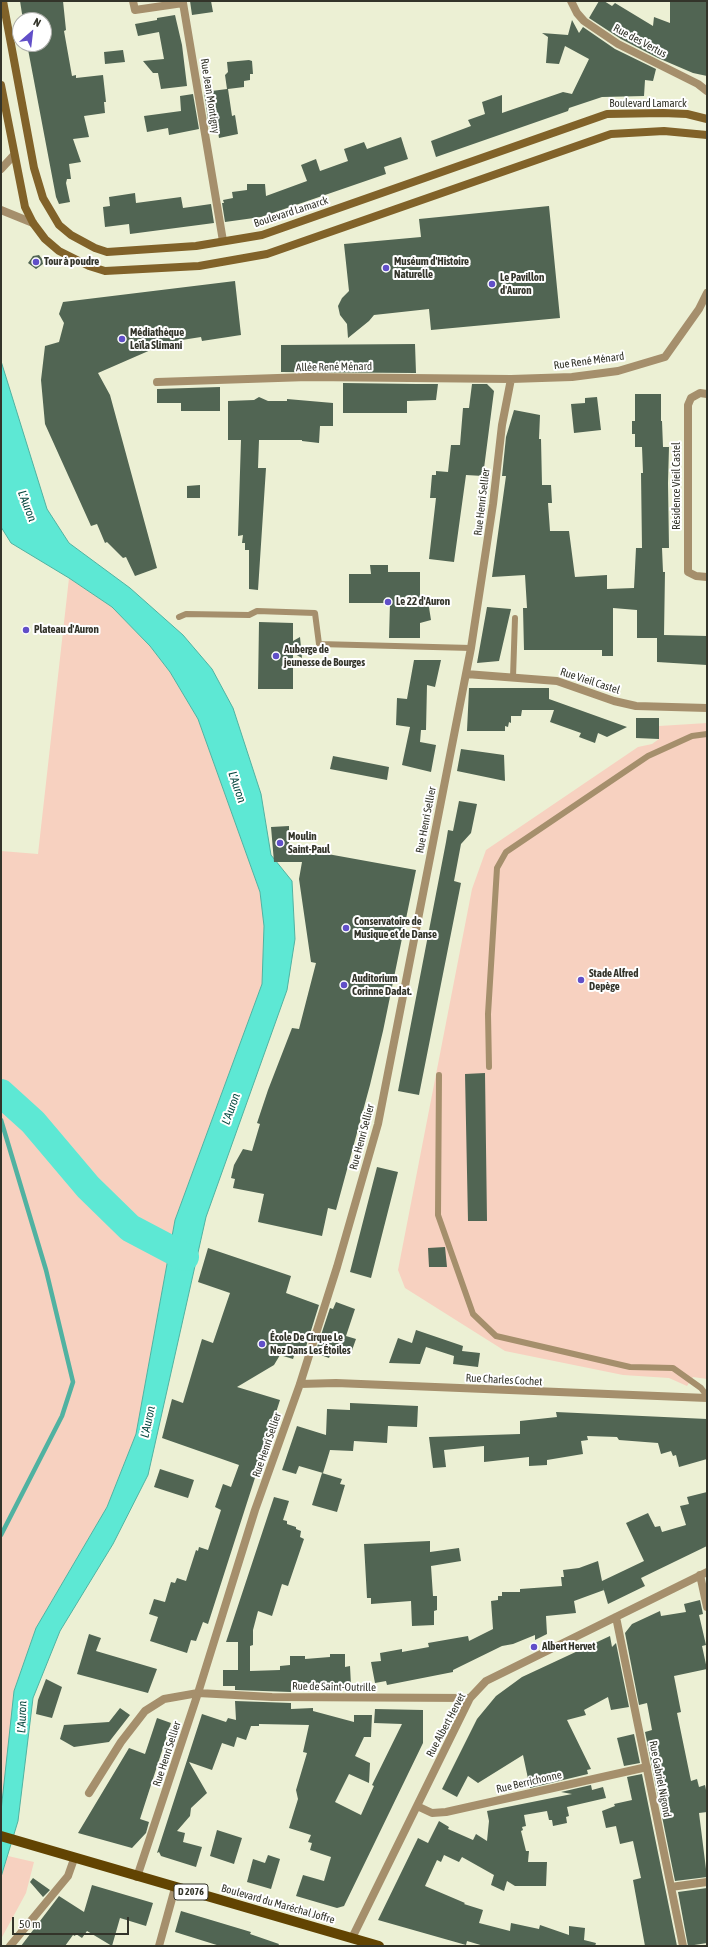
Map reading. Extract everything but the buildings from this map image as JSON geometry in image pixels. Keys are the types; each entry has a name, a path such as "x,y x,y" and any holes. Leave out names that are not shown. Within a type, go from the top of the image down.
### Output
{"main road":[{"name":"Boulevard Lamarck","path":"3,1 34,168 43,198 59,225 83,242 108,252 196,246 262,235 607,114 669,113 687,114 707,118"},
{"path":"1,85 25,207 33,223 45,239 59,251 89,266 105,271 199,266 267,254 611,134 664,131 707,135"},
{"name":"Boulevard du Maréchal Joffre","path":"1,1836 74,1859 379,1946"}],"street":[{"name":"Rue Jean Montigny","path":"133,1 134,10 183,3 223,241"},
{"name":"Rue des Vertus","path":"571,1 577,13 584,21 618,44 698,84 707,91"},
{"path":"1,169 14,155"},
{"path":"1,210 33,223"},
{"name":"Rue René Ménard","path":"511,379 578,376 618,370 665,357 699,309 707,293"},
{"name":"Allée René Ménard","path":"157,382 308,378 511,379"},
{"name":"Rue Henri Sellier","path":"137,1877 198,1693 256,1510 300,1384 337,1267 378,1124 471,648 493,504 502,425 511,379"},
{"name":"Résidence Vieil Castel","path":"707,394 700,393 691,398 688,405 688,572 696,576 707,576"},
{"name":"Rue Vieil Castel","path":"466,674 557,680 614,701 636,706 707,708"},
{"name":"Rue Charles Cochet","path":"300,1384 336,1383 707,1397"},
{"path":"703,1574 707,1607"},
{"name":"Rue Albert Hervet","path":"352,1938 470,1698 486,1681 703,1574"},
{"name":"Rue Gabriel Nigond","path":"616,1617 683,1946"},
{"name":"Rue de Saint-Outrille","path":"89,1793 145,1710 164,1699 198,1693 272,1698 470,1698"},
{"name":"Rue Berrichonne","path":"417,1806 432,1813 446,1812 647,1767"},
{"path":"10,1946 68,1876 74,1859"},
{"path":"671,1887 707,1882"},
{"path":"159,1946 175,1888"}],"lane":[{"path":"179,617 186,614 249,615 257,611 315,613 319,644 471,648"},
{"path":"513,677 515,618"},
{"path":"489,1067 488,1014 497,868 506,852 648,756 692,736 707,734"},
{"path":"439,1075 438,1215 473,1314 496,1336 630,1367 673,1368 701,1388 707,1397"}],"shaded area":[{"path":"69,578 112,607 150,646 170,672 198,719 260,892 264,925 262,984 175,1220 136,1434 107,1507 36,1628 14,1691 3,1805 1,1805 1,851 38,854"},
{"name":"Stade Alfred Depège","path":"707,723 707,1379 693,1377 687,1386 669,1378 623,1375 505,1351 405,1288 398,1270 472,889 486,850 638,747 652,744 659,739 659,726"},
{"path":"8,1856 34,1862 26,1893 1,1939 1,1877"}],"water":[{"name":"L'Auron","path":"1,361 47,509 69,543 130,588 183,635 212,669 233,708 261,794 271,855 292,881 295,939 287,990 206,1217 148,1475 113,1544 60,1631 33,1698 18,1821 1,1877 1,1811 14,1691 36,1628 107,1507 136,1434 175,1220 262,984 264,926 260,892 198,719 170,672 150,646 112,607 69,578 11,543 1,527"}],"waterway":[{"path":"1,1093 33,1122 88,1187 130,1228 185,1257"},
{"path":"1,1120 46,1270 73,1382 62,1416 1,1535"}],"place":[{"name":"Tour à poudre","path":"36,262"},
{"name":"Muséum d'Histoire Naturelle","path":"386,268"},
{"name":"Le Pavillon d'Auron","path":"492,284"},
{"name":"Médiathèque Leïla Slimani","path":"122,339"},
{"name":"Le 22 d'Auron","path":"388,602"},
{"name":"Plateau d'Auron","path":"26,630"},
{"name":"Auberge de jeunesse de Bourges","path":"276,656"},
{"name":"Moulin Saint-Paul","path":"280,843"},
{"name":"Conservatoire de Musique et de Danse","path":"346,928"},
{"name":"Stade Alfred Depège","path":"581,980"},
{"name":"Auditorium Corinne Dadat.","path":"344,985"},
{"name":"École De Cirque Le Nez Dans Les Étoiles","path":"262,1344"},
{"name":"Albert Hervet","path":"534,1647"}]}
